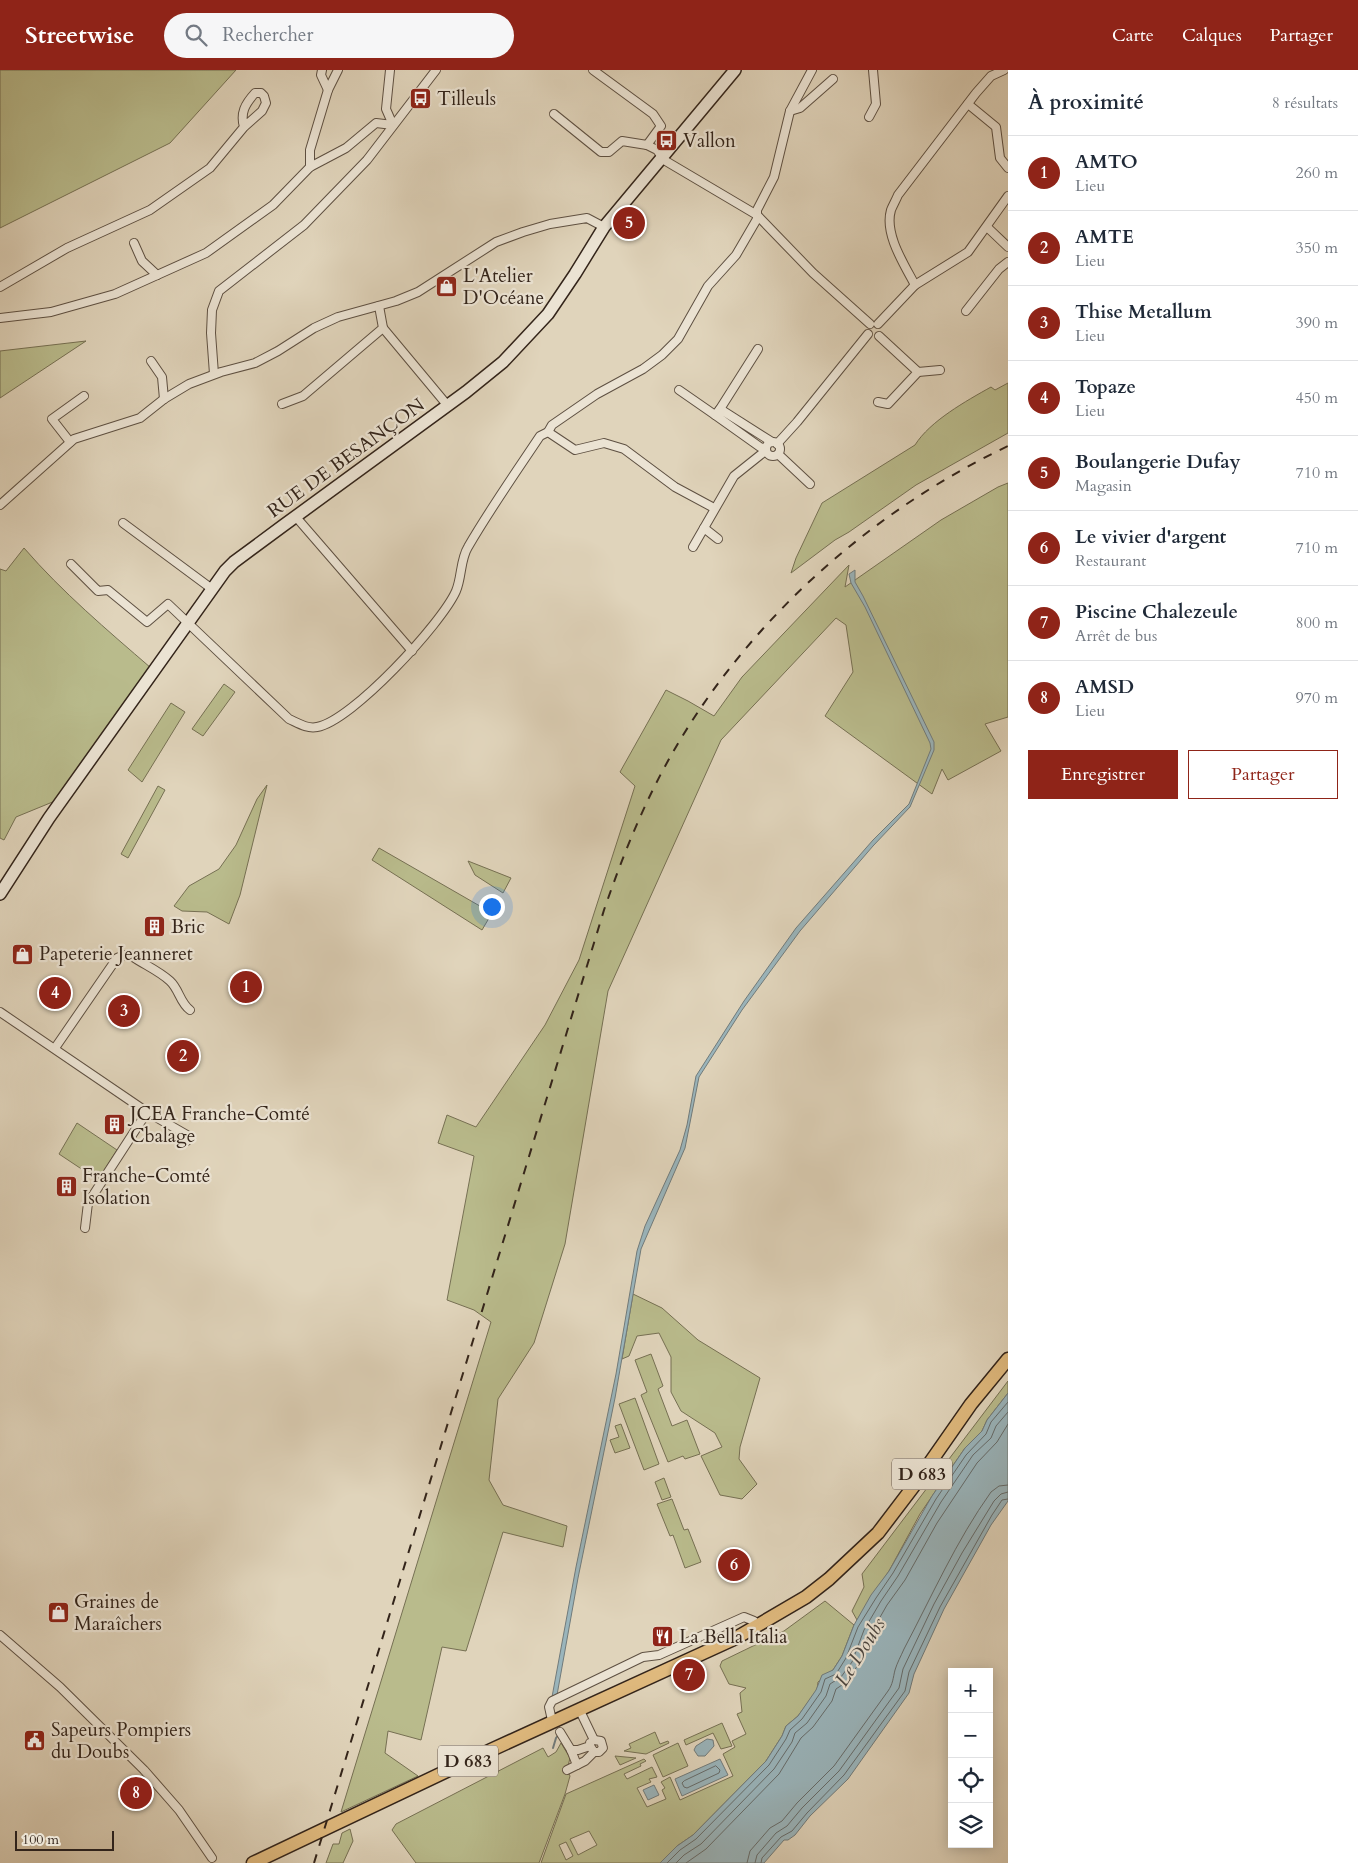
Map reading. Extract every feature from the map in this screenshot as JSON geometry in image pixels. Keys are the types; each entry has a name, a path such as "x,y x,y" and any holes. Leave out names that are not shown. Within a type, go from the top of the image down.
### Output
{"main road":[{"name":"D 683","path":"254,1863 491,1750 708,1651 806,1597 827,1581 878,1533 971,1404 1008,1359"},
{"name":"D 683","path":"270,1863 512,1746 710,1658 780,1621 823,1592 856,1563 899,1514 977,1405 1008,1367"},
{"path":"710,1658 714,1652 756,1631 757,1625"},
{"path":"582,1715 585,1710 611,1699 616,1692"}],"street":[{"path":"322,70 321,74 328,90"},
{"path":"310,167 310,150 328,90 338,70"},
{"path":"390,70 386,109 393,126"},
{"path":"214,374 211,326 212,310 219,291 304,225 367,160 436,70"},
{"path":"594,70 653,114 661,126 647,145"},
{"name":"RUE DE BESANÇON","path":"0,894 49,818 212,589 234,562 448,406 503,362 548,314 604,227 735,70"},
{"path":"71,564 98,591 108,590 148,622 168,604 289,718 303,726 316,728 325,725 344,713 382,681 437,621 456,590 466,550 471,541 540,436 548,432 552,425 597,394 656,360 678,339 708,286 736,255 757,219 757,210 774,176 790,111 800,89 812,70"},
{"path":"869,117 876,104 874,70"},
{"path":"915,285 891,236 891,212 898,195 991,76 1004,70"},
{"path":"790,111 800,108 833,79"},
{"path":"968,104 996,127 1000,158 1008,168"},
{"path":"554,114 601,152 609,152 622,140 647,145 657,150 664,160 757,215 813,273 881,328 879,336"},
{"path":"0,318 51,312 115,294 206,253 273,206 310,167 346,148 376,124 393,126"},
{"path":"0,287 67,248 150,210 210,168 244,127"},
{"path":"693,547 734,476 766,451 768,443 774,443 797,422 868,334 867,328 874,324 915,285 968,252 1008,196"},
{"path":"0,505 74,439 140,418 164,399 189,384 214,374 255,363 314,328 338,317 380,306 418,292 496,242 550,224 587,218 604,227"},
{"path":"987,227 1008,247"},
{"path":"134,243 142,261 156,275"},
{"path":"966,311 999,269 1008,262"},
{"path":"380,306 383,328 448,406"},
{"path":"282,404 303,396 383,328"},
{"path":"868,334 874,337 879,336 918,372"},
{"path":"717,412 758,350"},
{"path":"151,361 162,377 164,399"},
{"path":"878,402 888,404 918,372 940,370"},
{"path":"679,390 780,446 778,454"},
{"path":"70,442 52,419 84,396"},
{"path":"717,412 772,456 778,454"},
{"path":"548,432 575,450 604,443 624,449 675,487 714,508"},
{"path":"778,454 810,484"},
{"path":"296,516 412,650"},
{"path":"122,523 212,589"},
{"path":"704,528 718,539"},
{"path":"56,1048 117,958 122,955 133,957 170,981 179,993 185,1006 190,1010"},
{"path":"0,1012 56,1048 146,1115 187,1135 187,1141"},
{"path":"85,1228 88,1203 146,1115"},
{"path":"552,1716 549,1707 552,1701 643,1657 659,1656 744,1616 754,1621 757,1625"},
{"path":"0,1635 60,1687 144,1770 179,1810 212,1858"},
{"path":"567,1770 585,1761 592,1746 582,1715"},
{"path":"560,1732 577,1765"},
{"path":"570,1750 592,1746"}],"green space":[{"path":"0,70 236,70 170,143 0,228"},
{"path":"86,341 0,398 0,351"},
{"path":"1008,383 1008,433 916,485 835,540 791,573 796,558 822,503 915,445 939,420 960,405 991,387 995,390"},
{"path":"1008,483 1008,717 985,724 1001,751 948,780 942,769 932,794 825,716 853,672 846,625 836,618 721,740 608,991 565,1244 534,1343 498,1399 489,1480 503,1505 567,1526 563,1547 503,1532 466,1651 442,1647 421,1740 388,1731 385,1753 418,1776 341,1812 491,1322 474,1310 447,1300 474,1156 438,1143 447,1115 476,1127 545,1025 579,960 635,786 620,772 666,690 714,716 742,677 849,565 845,587 941,520"},
{"path":"24,548 69,595 151,668 55,801 16,817 4,840 0,838 0,569 6,571"},
{"path":"224,684 235,692 203,736 192,729"},
{"path":"171,703 185,712 142,782 128,770"},
{"path":"267,785 240,895 229,924 207,912 182,911 174,906 189,886 219,869 236,845 257,799"},
{"path":"158,786 165,790 128,858 121,854"},
{"path":"379,848 492,913 482,930 372,860"},
{"path":"468,861 511,878 503,893 475,875"},
{"path":"77,1123 117,1150 98,1180 59,1154"},
{"path":"633,1294 662,1308 698,1340 760,1378 740,1447 739,1459 757,1484 742,1499 720,1495 701,1456 722,1447 715,1433 681,1411 671,1392 671,1357 659,1333 637,1336 629,1356 622,1359"},
{"path":"651,1354 663,1386 658,1389 672,1426 687,1420 700,1454 685,1459 683,1456 668,1462 641,1395 647,1392 635,1360"},
{"path":"1008,1381 1008,1393 987,1420 982,1431 965,1448 920,1514 889,1571 857,1620 852,1611 864,1587 862,1574"},
{"path":"635,1398 659,1464 644,1470 619,1404"},
{"path":"621,1424 630,1448 615,1453 610,1440 619,1437 615,1426"},
{"path":"664,1478 671,1497 662,1500 655,1482"},
{"path":"672,1499 684,1530 688,1529 701,1562 685,1568 673,1535 670,1536 657,1504"},
{"path":"825,1601 854,1625 842,1656 833,1670 818,1682 817,1690 798,1716 786,1726 766,1761 693,1835 677,1846 660,1863 541,1863 566,1794 644,1759 646,1761 640,1764 641,1766 624,1774 627,1779 652,1767 657,1777 649,1779 651,1782 637,1788 647,1807 666,1799 662,1790 665,1788 661,1782 670,1777 680,1800 733,1776 723,1754 735,1747 732,1741 746,1734 737,1714 742,1712 740,1693 746,1688 729,1684 720,1666 722,1661 784,1631","holes":["589,1831 597,1845 578,1855 570,1839","566,1842 573,1856 566,1860 559,1845"]},
{"path":"722,1723 732,1746 721,1749 713,1733 686,1745 684,1740"},
{"path":"655,1732 660,1744 668,1741 669,1743 646,1754 624,1751 631,1748 629,1744"},
{"path":"561,1743 570,1758 567,1770 570,1776 539,1863 416,1863 392,1830 396,1824 543,1748 548,1757 556,1752"},
{"path":"678,1743 688,1766 663,1777 653,1755"},
{"path":"615,1756 636,1758 620,1765"},
{"path":"350,1829 353,1841 343,1863 326,1863 333,1844 339,1844 342,1833"}],"water":[{"path":"855,570 855,582 934,742 934,750 910,807 873,846 800,931 742,1010 699,1077 685,1148 641,1249 615,1398 578,1578 557,1695 552,1697 576,1567 616,1374 637,1251 645,1226 680,1150 687,1125 696,1076 744,1001 796,928 873,840 909,804 931,749 930,743 865,607 851,583 849,574"},
{"name":"Le Doubs","path":"1008,1393 1008,1501 991,1525 944,1609 914,1674 909,1693 848,1779 810,1816 795,1835 788,1840 784,1840 764,1863 660,1863 677,1846 693,1835 766,1761 786,1726 798,1716 816,1690 822,1675 833,1670 842,1656 854,1625 871,1595 889,1571 932,1496 965,1448 982,1431 987,1420"},
{"path":"707,1739 713,1740 714,1746 705,1756 698,1756 694,1750 696,1746"},
{"path":"720,1759 728,1775 682,1796 675,1779"},
{"path":"654,1785 659,1795 648,1800 643,1790"}],"waterway":[{"path":"553,1748 559,1734"}],"railway":[{"path":"314,1863 604,910 631,838 654,787 693,719 728,670 767,624 810,581 856,541 904,506 955,474 1008,446"}],"place":[{"name":"Tilleuls","path":"421,99"},
{"name":"Vallon","path":"667,141"},
{"name":"Boulangerie Dufay","path":"629,223"},
{"name":"L'Atelier D'Océane","path":"447,287"},
{"name":"Bric","path":"155,927"},
{"name":"Papeterie Jeanneret","path":"23,954"},
{"name":"AMTO","path":"246,987"},
{"name":"Topaze","path":"55,993"},
{"name":"Thise Metallum","path":"124,1011"},
{"name":"AMTE","path":"183,1056"},
{"name":"JCEA Franche-Comté Cbalage","path":"114,1125"},
{"name":"Franche-Comté Isolation","path":"66,1187"},
{"name":"Le vivier d'argent","path":"734,1565"},
{"name":"Graines de Maraîchers","path":"58,1613"},
{"name":"La Bella Italia","path":"663,1637"},
{"name":"Piscine Chalezeule","path":"689,1675"},
{"name":"Sapeurs Pompiers du Doubs","path":"35,1741"},
{"name":"AMSD","path":"136,1793"}]}
